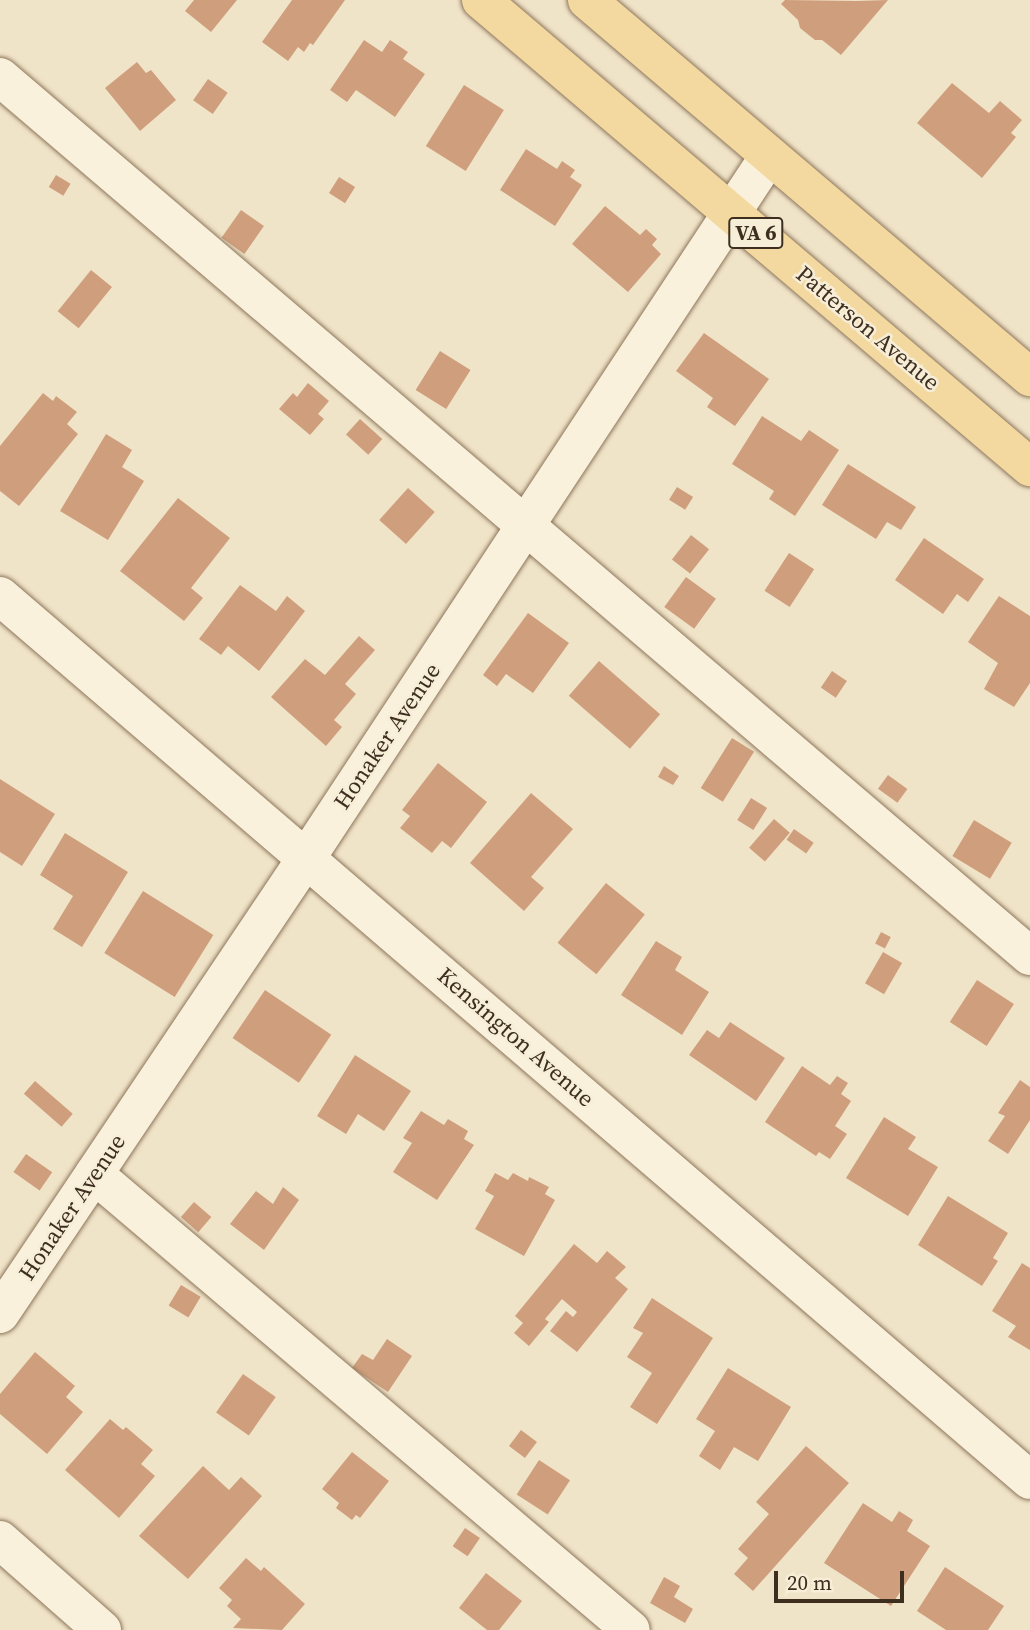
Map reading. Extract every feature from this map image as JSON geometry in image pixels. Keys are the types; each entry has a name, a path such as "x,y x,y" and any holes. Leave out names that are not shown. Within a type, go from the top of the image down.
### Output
{"main road":[{"name":"Patterson Avenue","path":"481,0 1030,467"},
{"path":"587,0 1030,377"}],"street":[{"path":"0,77 1030,957"},
{"name":"Honaker Avenue","path":"0,1314 307,857 769,156"},
{"name":"Kensington Avenue","path":"0,596 1030,1480"},
{"path":"94,1174 631,1630"},
{"path":"0,1540 102,1630"}],"building":[{"path":"194,0 237,0 211,32 185,11"},
{"path":"292,0 345,0 313,45 310,43 304,52 298,47 288,61 262,42"},
{"path":"785,0 888,0 841,55 800,28 798,20 781,4"},
{"path":"364,40 382,52 390,40 408,52 403,59 425,74 395,117 356,90 347,102 330,90"},
{"path":"137,62 146,73 151,70 176,100 140,131 105,88"},
{"path":"208,79 228,93 213,114 193,100"},
{"path":"952,83 989,113 1000,101 1022,120 1011,133 1016,137 982,178 917,123"},
{"path":"464,85 504,110 466,171 426,146"},
{"path":"526,149 557,169 562,161 575,170 570,177 582,185 555,226 500,190"},
{"path":"56,175 71,184 63,196 49,187"},
{"path":"339,177 355,187 345,203 329,193"},
{"path":"605,206 640,235 646,229 657,239 652,245 661,254 628,292 572,244"},
{"path":"241,210 264,226 244,254 221,238"},
{"path":"91,270 112,287 79,328 58,311"},
{"path":"704,333 769,379 735,426 707,407 713,398 676,371"},
{"path":"440,351 471,370 446,409 416,390"},
{"path":"308,383 329,401 318,414 324,419 310,435 279,409 293,393 297,397"},
{"path":"43,393 53,401 56,396 77,412 67,424 78,434 19,506 0,491 0,446"},
{"path":"762,416 801,441 809,430 839,450 795,516 769,499 774,491 732,464"},
{"path":"360,419 382,439 368,455 346,435"},
{"path":"106,434 132,450 122,467 144,481 108,540 60,511"},
{"path":"848,464 916,507 901,530 887,522 876,539 822,505"},
{"path":"677,487 693,497 685,510 669,500"},
{"path":"408,488 435,512 406,544 379,520"},
{"path":"178,498 230,538 191,588 203,598 184,621 120,571"},
{"path":"691,535 709,549 690,574 672,559"},
{"path":"924,538 984,579 968,602 957,594 943,614 895,580"},
{"path":"789,553 814,569 790,607 764,591"},
{"path":"686,577 716,599 694,629 664,607"},
{"path":"240,585 276,611 287,596 305,611 259,671 228,646 221,655 199,639"},
{"path":"999,596 1030,616 1030,683 1014,707 984,689 998,663 968,642"},
{"path":"528,613 569,643 533,693 506,674 497,686 483,675"},
{"path":"359,636 375,650 345,684 356,694 334,720 342,727 326,746 271,697 305,659 325,675"},
{"path":"599,661 660,714 630,749 569,696"},
{"path":"832,671 847,681 836,698 821,688"},
{"path":"732,738 754,752 723,802 701,788"},
{"path":"438,763 487,802 451,848 442,841 432,853 400,828 410,816 402,810"},
{"path":"664,766 679,776 673,785 658,777"},
{"path":"888,775 907,789 897,803 878,789"},
{"path":"0,779 55,814 22,866 0,852"},
{"path":"531,793 573,829 531,877 544,888 524,911 470,863"},
{"path":"751,798 767,808 753,830 737,820"},
{"path":"774,819 790,833 765,861 749,848"},
{"path":"974,820 1012,843 990,879 952,856"},
{"path":"794,829 814,843 806,853 787,840"},
{"path":"65,833 128,872 82,947 53,929 73,896 40,875"},
{"path":"606,883 645,914 596,974 558,943"},
{"path":"143,891 213,935 175,997 104,953"},
{"path":"881,932 891,937 885,949 875,944"},
{"path":"656,941 682,957 675,970 709,992 682,1035 621,995"},
{"path":"883,952 902,963 884,994 865,983"},
{"path":"977,980 1014,1004 987,1046 950,1022"},
{"path":"265,990 331,1035 299,1083 233,1038"},
{"path":"730,1022 785,1058 756,1101 689,1055 707,1030 719,1038"},
{"path":"355,1055 411,1091 384,1131 358,1114 346,1134 317,1116"},
{"path":"802,1066 830,1085 837,1076 848,1083 841,1094 851,1101 835,1126 847,1134 830,1159 819,1152 816,1156 765,1122"},
{"path":"1020,1080 1030,1087 1030,1120 1008,1154 988,1141 1005,1116 998,1113"},
{"path":"35,1081 73,1114 62,1127 24,1094"},
{"path":"421,1111 444,1125 448,1119 468,1131 464,1139 474,1145 437,1200 393,1172 412,1143 403,1138"},
{"path":"884,1117 916,1137 908,1149 938,1167 908,1216 846,1178"},
{"path":"26,1154 52,1172 40,1190 13,1172"},
{"path":"495,1173 508,1180 513,1173 528,1181 529,1177 549,1187 545,1194 555,1200 524,1256 475,1229 494,1196 485,1191"},
{"path":"283,1187 299,1200 264,1250 230,1224 256,1191 273,1204"},
{"path":"948,1196 1008,1233 993,1258 998,1261 982,1286 918,1245"},
{"path":"194,1202 211,1217 198,1232 181,1217"},
{"path":"574,1244 597,1263 607,1251 626,1267 615,1278 628,1289 577,1352 550,1331 566,1311 573,1317 577,1312 562,1299 545,1319 549,1322 529,1346 514,1333 523,1323 515,1316"},
{"path":"1022,1263 1030,1268 1030,1350 1008,1337 1016,1326 992,1311"},
{"path":"181,1285 201,1297 188,1317 169,1306"},
{"path":"652,1298 713,1338 657,1424 630,1407 652,1373 627,1357 643,1333 633,1328"},
{"path":"387,1339 412,1356 388,1392 352,1368 362,1354 373,1360"},
{"path":"35,1352 75,1386 66,1397 83,1412 47,1454 0,1414 0,1394"},
{"path":"728,1368 791,1407 758,1461 734,1447 720,1470 699,1456 715,1431 696,1419"},
{"path":"243,1374 276,1397 249,1435 216,1413"},
{"path":"110,1419 123,1430 126,1427 153,1450 141,1464 155,1476 119,1518 65,1470"},
{"path":"521,1430 537,1442 525,1458 509,1446"},
{"path":"806,1446 849,1483 753,1591 734,1574 748,1558 738,1549 769,1514 756,1502"},
{"path":"352,1452 389,1481 360,1518 356,1515 352,1520 336,1508 339,1503 322,1489"},
{"path":"539,1460 570,1480 548,1515 517,1494"},
{"path":"203,1466 229,1490 241,1477 262,1496 188,1579 139,1536"},
{"path":"863,1503 892,1522 899,1511 913,1520 907,1531 930,1546 891,1606 824,1563"},
{"path":"465,1528 480,1538 468,1556 453,1546"},
{"path":"246,1558 261,1571 264,1567 305,1604 282,1630 233,1628 241,1619 227,1606 232,1600 219,1588"},
{"path":"945,1567 1004,1606 988,1630 946,1630 917,1611"},
{"path":"486,1573 522,1601 499,1630 487,1630 459,1608"},
{"path":"664,1577 680,1586 674,1597 693,1609 685,1623 650,1603"}]}
